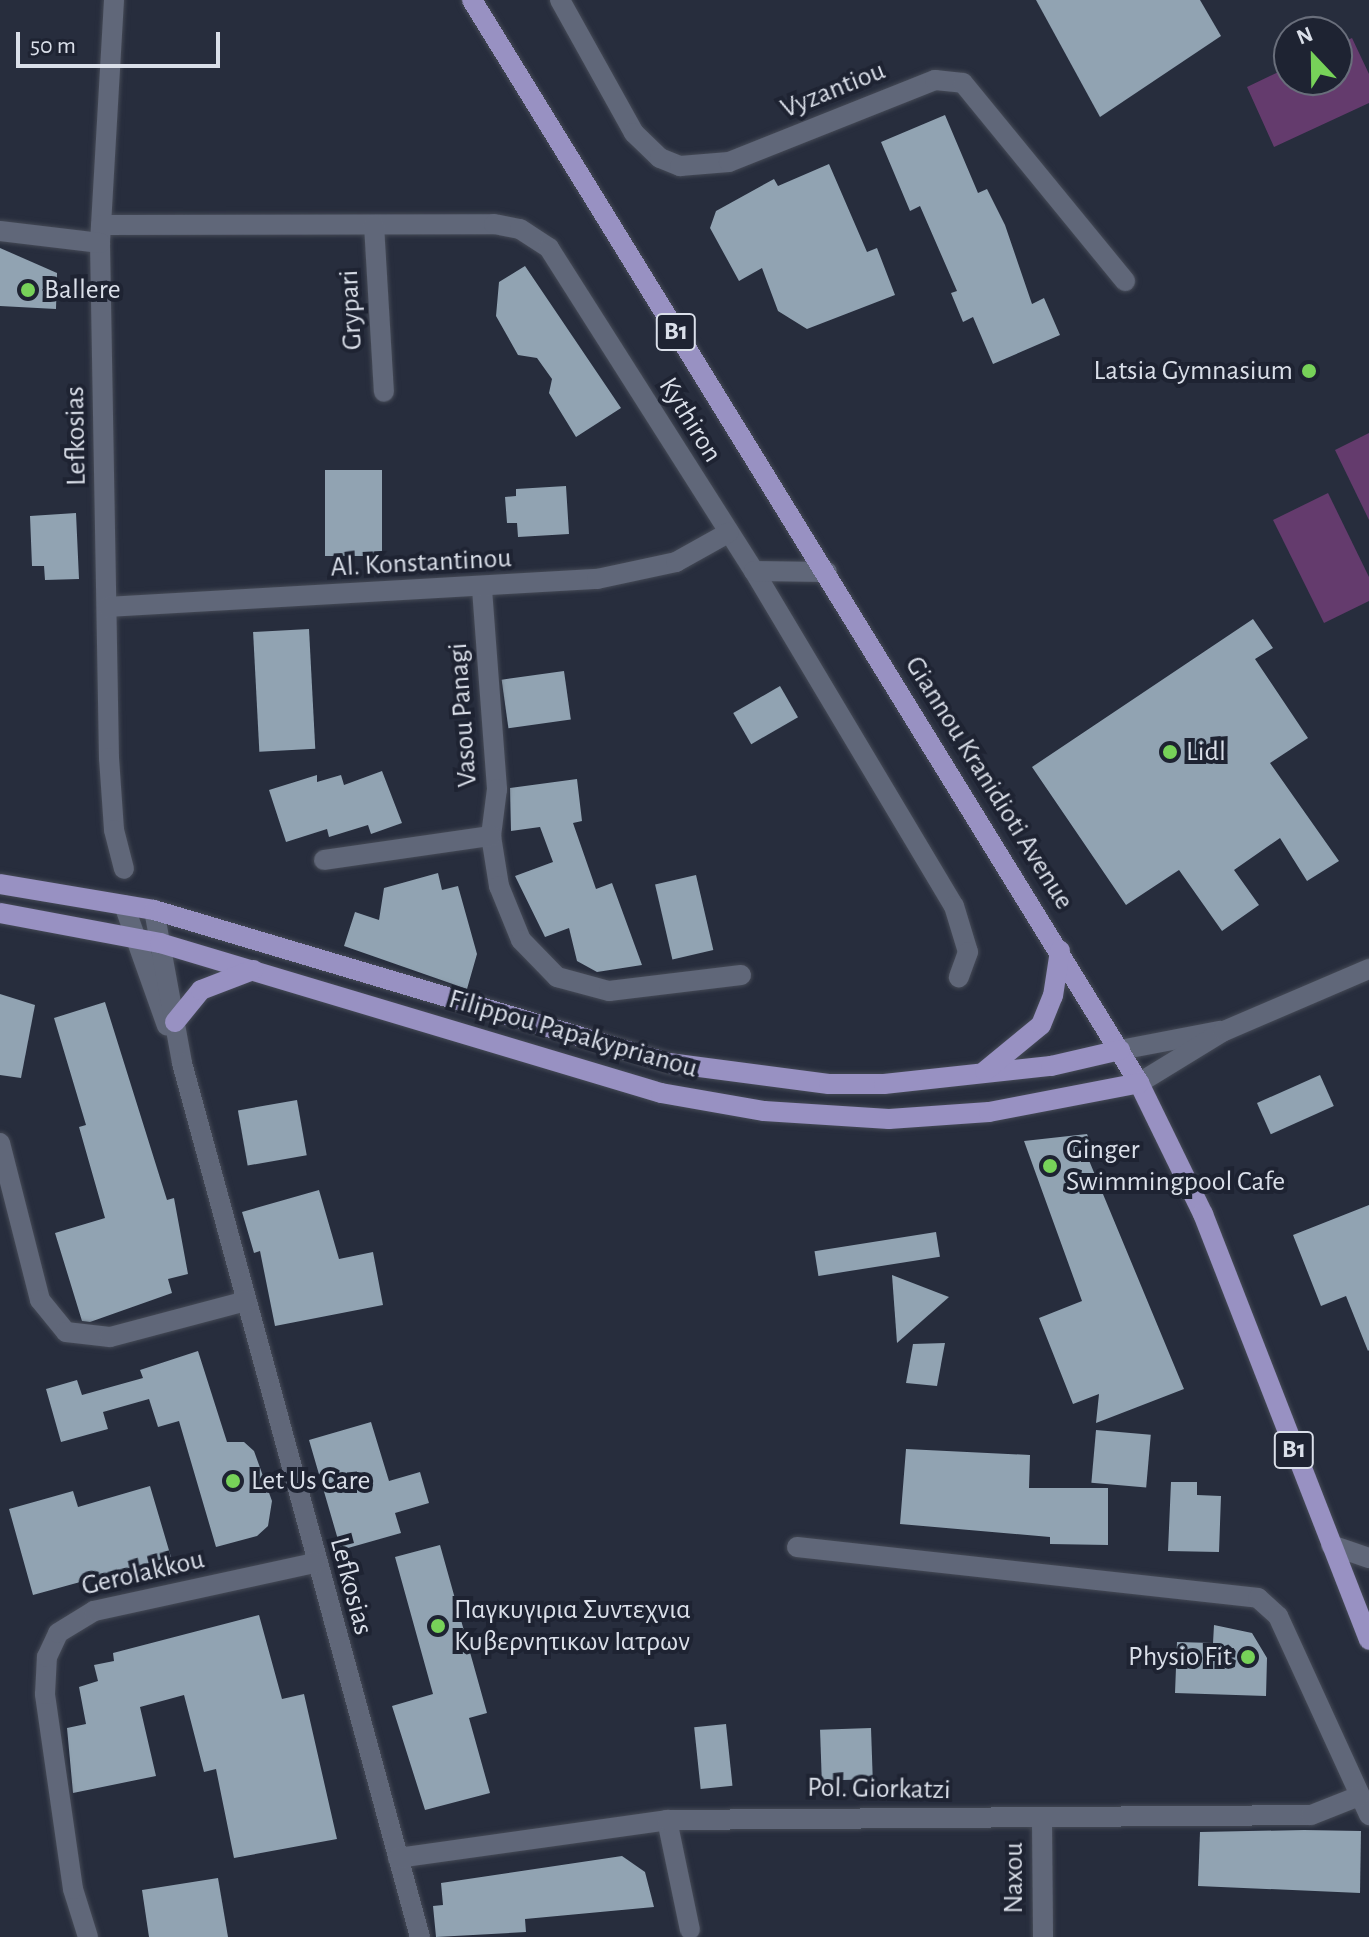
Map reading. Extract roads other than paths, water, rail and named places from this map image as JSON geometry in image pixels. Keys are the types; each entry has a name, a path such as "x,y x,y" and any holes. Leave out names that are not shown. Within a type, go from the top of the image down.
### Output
{"main road":[{"name":"Giannou Kranidioti Avenue","path":"472,0 1139,1083 1203,1214 1369,1640"},
{"name":"Filippou Papakyprianou","path":"0,884 154,910 669,1063 829,1084 974,1077 1120,1050"},
{"name":"Filippou Papakyprianou","path":"0,913 160,943 661,1093 764,1111 889,1119 989,1112 1139,1083"},
{"path":"974,1077 1013,1053 1041,1025 1053,996 1060,951"},
{"path":"175,1022 201,990 253,970"}],"street":[{"name":"Lefkosias","path":"114,0 100,234 109,758 114,830 124,869"},
{"name":"Vyzantiou","path":"560,0 634,133 660,158 680,166 729,162 935,80 963,83 1125,281"},
{"name":"Kythiron","path":"0,231 100,234 494,224 520,229 549,248 754,571 954,906 968,952 959,977"},
{"name":"Grypari","path":"374,225 384,392"},
{"name":"Al. Konstantinou","path":"108,607 482,589 654,569 698,554 728,533"},
{"path":"754,571 827,572"},
{"name":"Vasou Panagi","path":"482,589 497,789 491,836 509,915 535,960 557,977 636,991 741,975"},
{"path":"324,860 491,836"},
{"name":"Lefkosias","path":"124,905 182,1063"},
{"name":"Lefkosias","path":"154,910 182,1063 315,1563 420,1937"},
{"path":"1139,1083 1224,1031 1369,969"},
{"path":"1120,1050 1224,1031"},
{"path":"0,1143 40,1300 66,1332 110,1337 246,1301"},
{"path":"1331,1545 1369,1558"},
{"path":"797,1547 1258,1598 1278,1616 1369,1815"},
{"name":"Gerolakkou","path":"88,1937 73,1889 45,1694 47,1657 58,1633 94,1611 315,1563"},
{"name":"Pol. Giorkatzi","path":"398,1858 667,1820 1311,1815 1359,1796"},
{"name":"Naxou","path":"1042,1819 1043,1937"},
{"path":"667,1820 690,1930"}],"place":[{"name":"Ballere","path":"28,290"},
{"name":"Latsia Gymnasium","path":"1309,371"},
{"name":"Lidl","path":"1170,752"},
{"name":"Ginger Swimmingpool Cafe","path":"1050,1166"},
{"name":"Let Us Care","path":"233,1481"},
{"name":"Παγκυγιρια Συντεχνια Κυβερνητικων Ιατρων","path":"438,1626"},
{"name":"Physio Fit","path":"1248,1657"}]}
